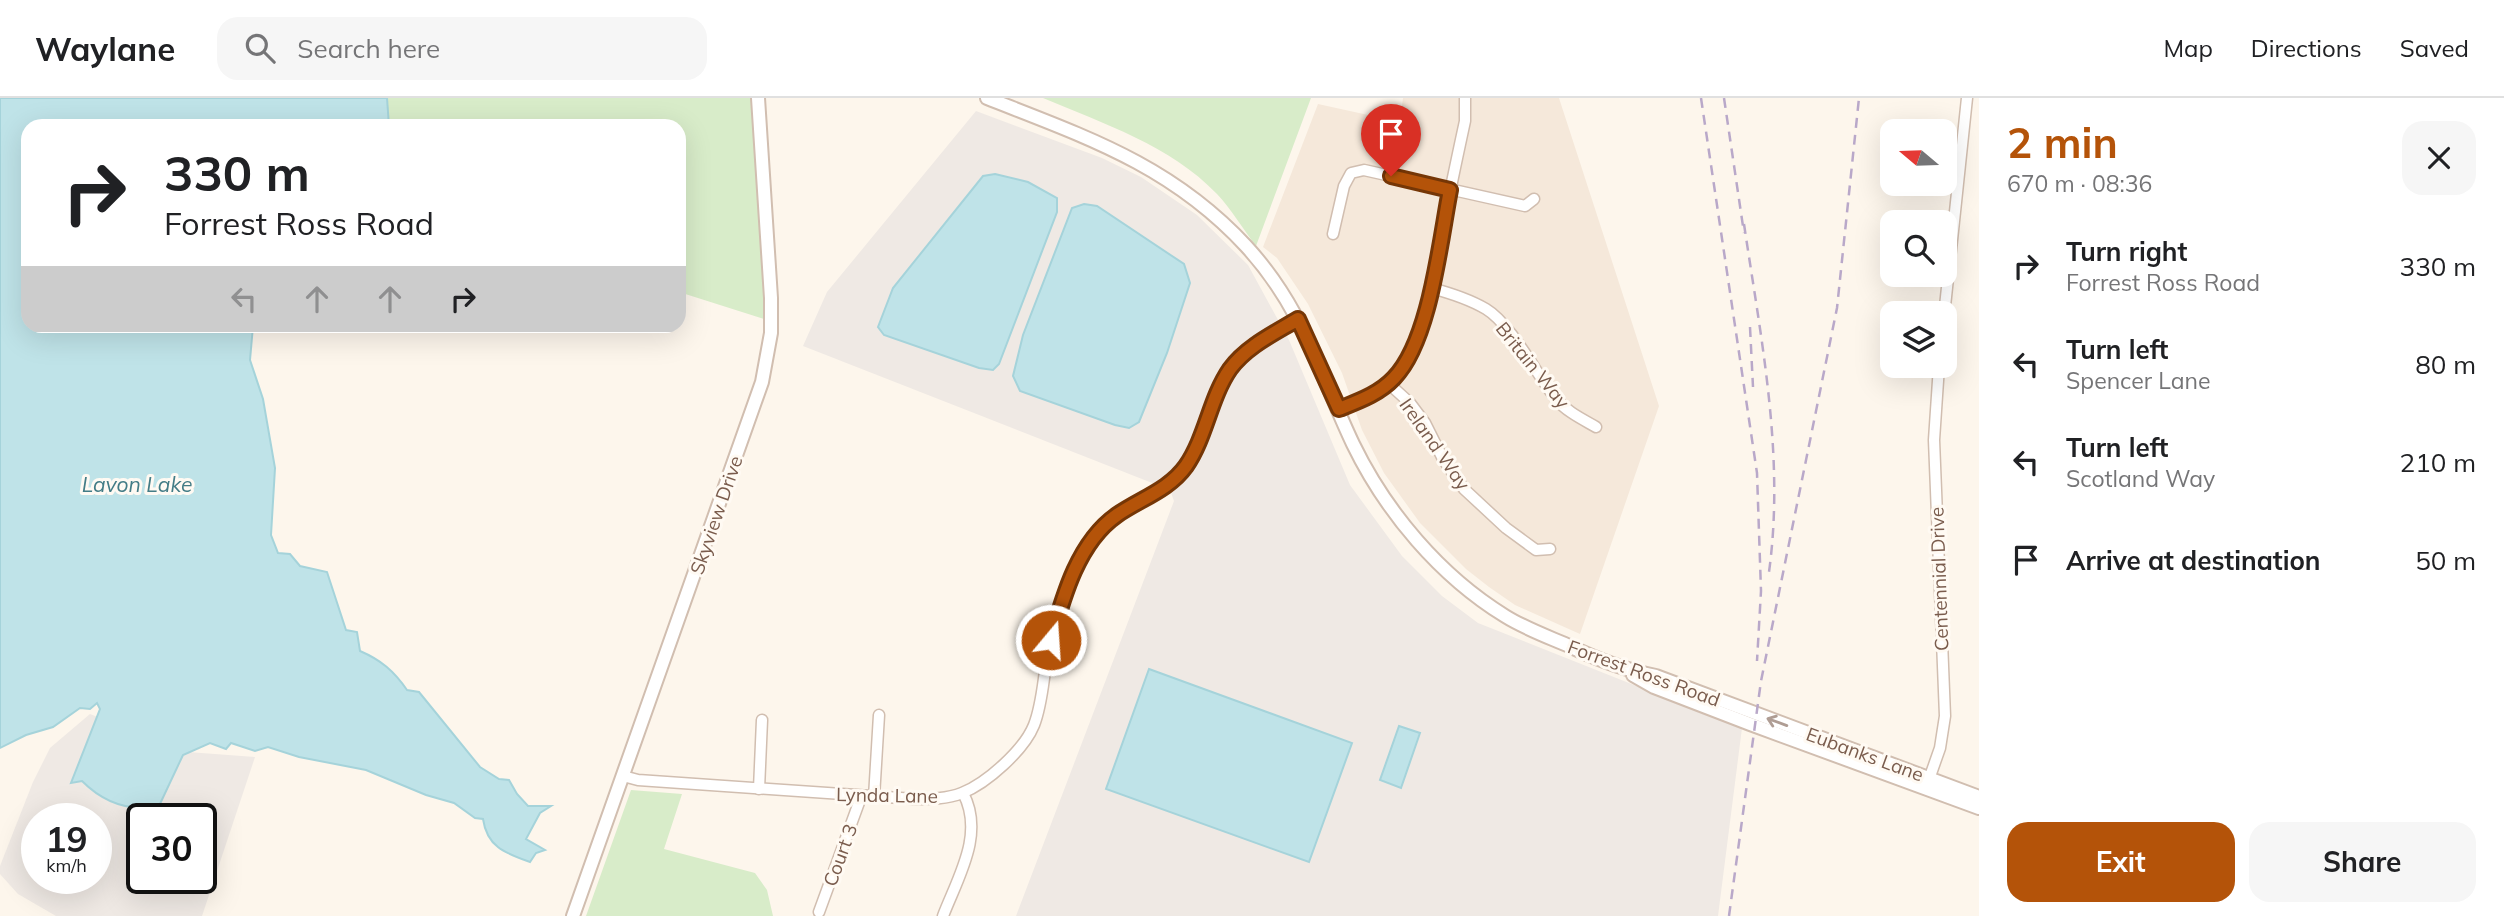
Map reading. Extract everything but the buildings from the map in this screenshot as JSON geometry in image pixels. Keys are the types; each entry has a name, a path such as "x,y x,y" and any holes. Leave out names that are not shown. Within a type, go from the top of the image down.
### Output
{"street":[{"name":"Skyview Drive","path":"573,916 762,382 768,358 771,298 758,98"},
{"name":"Forrest Ross Road","path":"987,98 1107,146 1149,167 1216,217 1247,247 1277,284 1298,319 1370,477 1404,525 1453,577 1513,621 1627,671 1656,676 1750,718"},
{"path":"1339,409 1375,395 1395,377 1416,346 1465,121 1465,98"},
{"path":"1946,301 1967,98"},
{"path":"1333,234 1344,186 1351,173 1364,170 1525,206 1534,200"},
{"name":"Britain Way","path":"1430,288 1462,297 1489,310 1513,338 1558,401 1572,414 1596,427"},
{"name":"Lynda Lane","path":"623,776 638,780 861,797 928,799 963,793 987,778 1014,755 1033,727 1040,705 1054,627 1076,568 1094,536 1119,513 1165,487 1185,467 1230,369 1253,346 1298,319"},
{"name":"Centennial Drive","path":"1927,783 1944,735 1945,716 1934,440 1938,378"},
{"name":"Ireland Way","path":"1388,383 1410,403 1464,489 1506,528 1536,550 1550,549"},
{"path":"874,797 878,715"},
{"name":"Eubanks Lane","path":"1750,718 1927,783 1979,797"},
{"path":"759,789 762,720"},
{"name":"Eubanks Lane","path":"1927,783 1979,808"},
{"path":"943,916 972,835 971,814 963,793"},
{"name":"Court 3","path":"819,912 861,797"}],"shaded area":[{"path":"1403,98 1559,98 1659,406 1580,634 1515,605 1489,587 1466,569 1420,523 1384,473 1362,430 1342,373 1308,304 1277,258 1263,247 1318,104 1400,122"},
{"path":"976,111 1102,158 1141,177 1197,215 1248,265 1289,340 1350,485 1402,556 1442,596 1478,623 1742,728 1718,916 1016,916 1174,501 1170,490 803,346 827,292"},
{"path":"90,714 188,752 255,757 217,871 217,803 126,803 126,894 209,894 202,916 56,916 18,894 0,874 0,866 21,813 21,894 112,894 112,803 25,803 50,748"}],"green space":[{"path":"256,98 751,98 759,178 764,319 686,294 686,119 273,119"},
{"path":"1043,98 1311,98 1256,246 1217,194 1179,162 1135,137"},
{"path":"631,790 682,794 664,849 755,873 767,890 773,916 586,916"}],"water":[{"name":"Lavon Lake","path":"0,98 387,98 388,119 21,119 21,333 252,333 250,360 263,399 275,468 271,535 278,553 290,554 300,566 327,572 346,630 357,632 360,651 386,667 407,690 419,692 480,767 499,779 509,780 528,806 551,806 540,813 526,839 545,850 536,853 530,862 513,855 493,843 483,819 475,818 454,803 426,795 366,770 299,757 268,747 255,751 231,743 226,749 210,743 183,755 160,803 117,804 99,795 82,781 71,783 100,709 97,703 90,709 80,708 53,727 26,735 0,748"},
{"path":"995,174 1028,182 1057,198 1057,212 999,364 993,370 979,368 884,335 878,327 893,288 983,176"},
{"path":"1084,204 1097,206 1184,264 1190,283 1167,353 1139,422 1129,428 1020,391 1013,376 1023,335 1072,208"},
{"path":"1149,669 1352,743 1309,862 1106,789"},
{"path":"1399,726 1420,733 1401,788 1380,780"}],"railway":[{"path":"1701,98 1757,473 1761,591 1757,661"},
{"path":"1724,98 1744,233"},
{"path":"1729,916 1761,681 1837,308 1859,98"},
{"path":"1744,224 1764,354 1773,441 1773,528 1769,572"},
{"path":"1750,327 1753,387"}],"route":[{"path":"1051,640 1076,568 1094,536 1119,513 1165,487 1185,467 1224,379 1237,361 1253,346 1298,319 1339,409 1375,395 1395,377 1416,346 1450,190 1391,176"}]}
